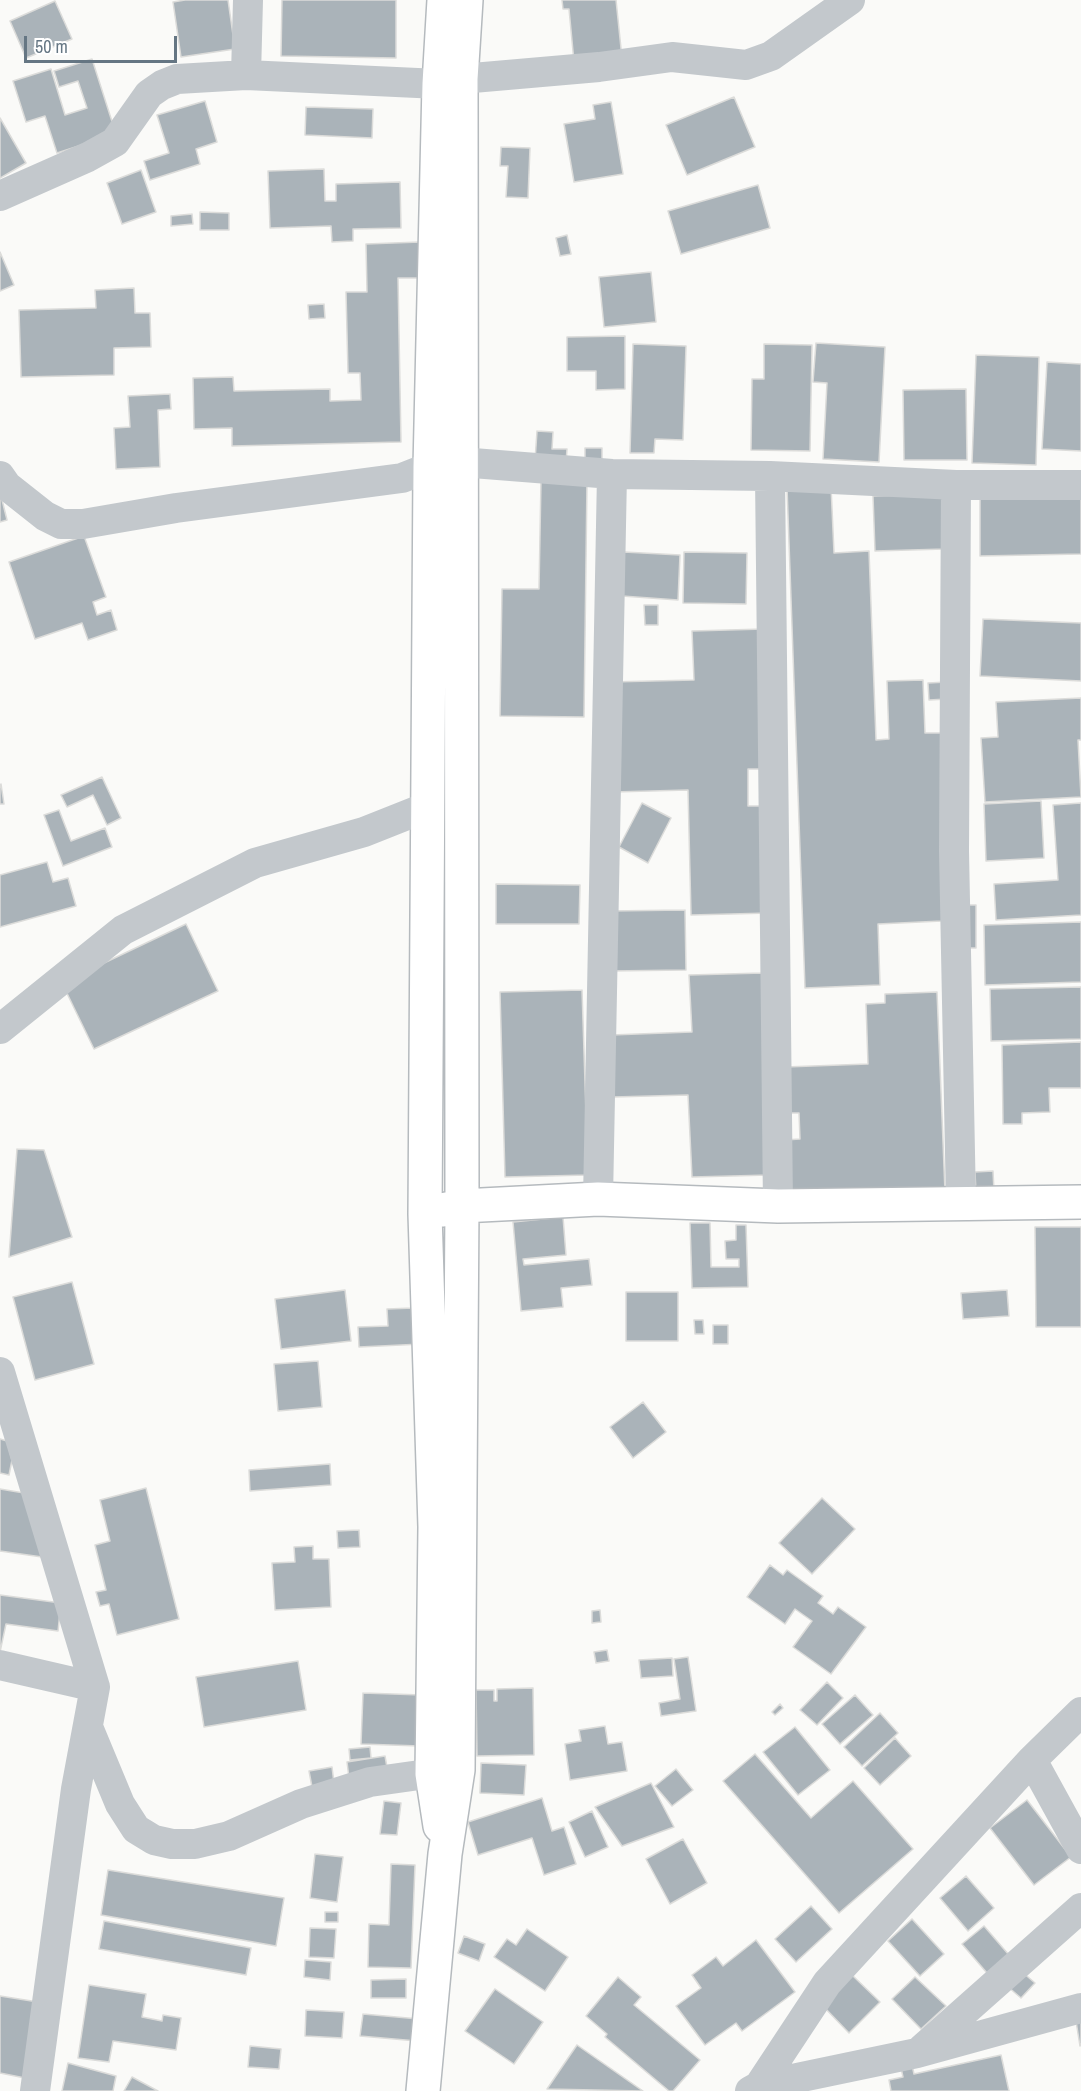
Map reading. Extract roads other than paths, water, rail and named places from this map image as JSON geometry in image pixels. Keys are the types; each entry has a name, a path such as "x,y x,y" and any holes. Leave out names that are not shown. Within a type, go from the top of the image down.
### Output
{"main road":[{"path":"444,0 450,82 445,464 428,807 425,1214 447,1526"},
{"path":"450,82 466,0"},
{"path":"423,2091 445,1854 447,1526 462,1206 460,801 445,464"},
{"path":"428,807 460,801"},
{"path":"425,1214 462,1206 598,1199 778,1206 1081,1202"}],"street":[{"path":"246,75 248,0"},
{"path":"0,196 88,157 115,142 145,100 162,84 186,78 246,75 450,82 672,57 746,64 771,56 850,0"},
{"path":"0,476 7,486 45,516 61,524 83,524 176,507 402,478 445,464 612,474 770,476 956,485 1081,485"},
{"path":"598,1199 612,474"},
{"path":"770,476 778,1206"},
{"path":"956,485 954,852 961,1203"},
{"path":"0,1029 123,930 255,863 364,832 428,807"},
{"path":"0,1372 95,1687 76,1789 35,2091"},
{"path":"0,1665 95,1687"},
{"path":"754,2089 827,1983 1032,1760 1081,1712"},
{"path":"88,1726 120,1804 136,1829 154,1840 172,1844 195,1844 229,1836 301,1804 370,1782 445,1772"},
{"path":"1032,1760 1081,1849"},
{"path":"917,2053 1081,1908"},
{"path":"754,2089 917,2053 1081,2008"}]}
